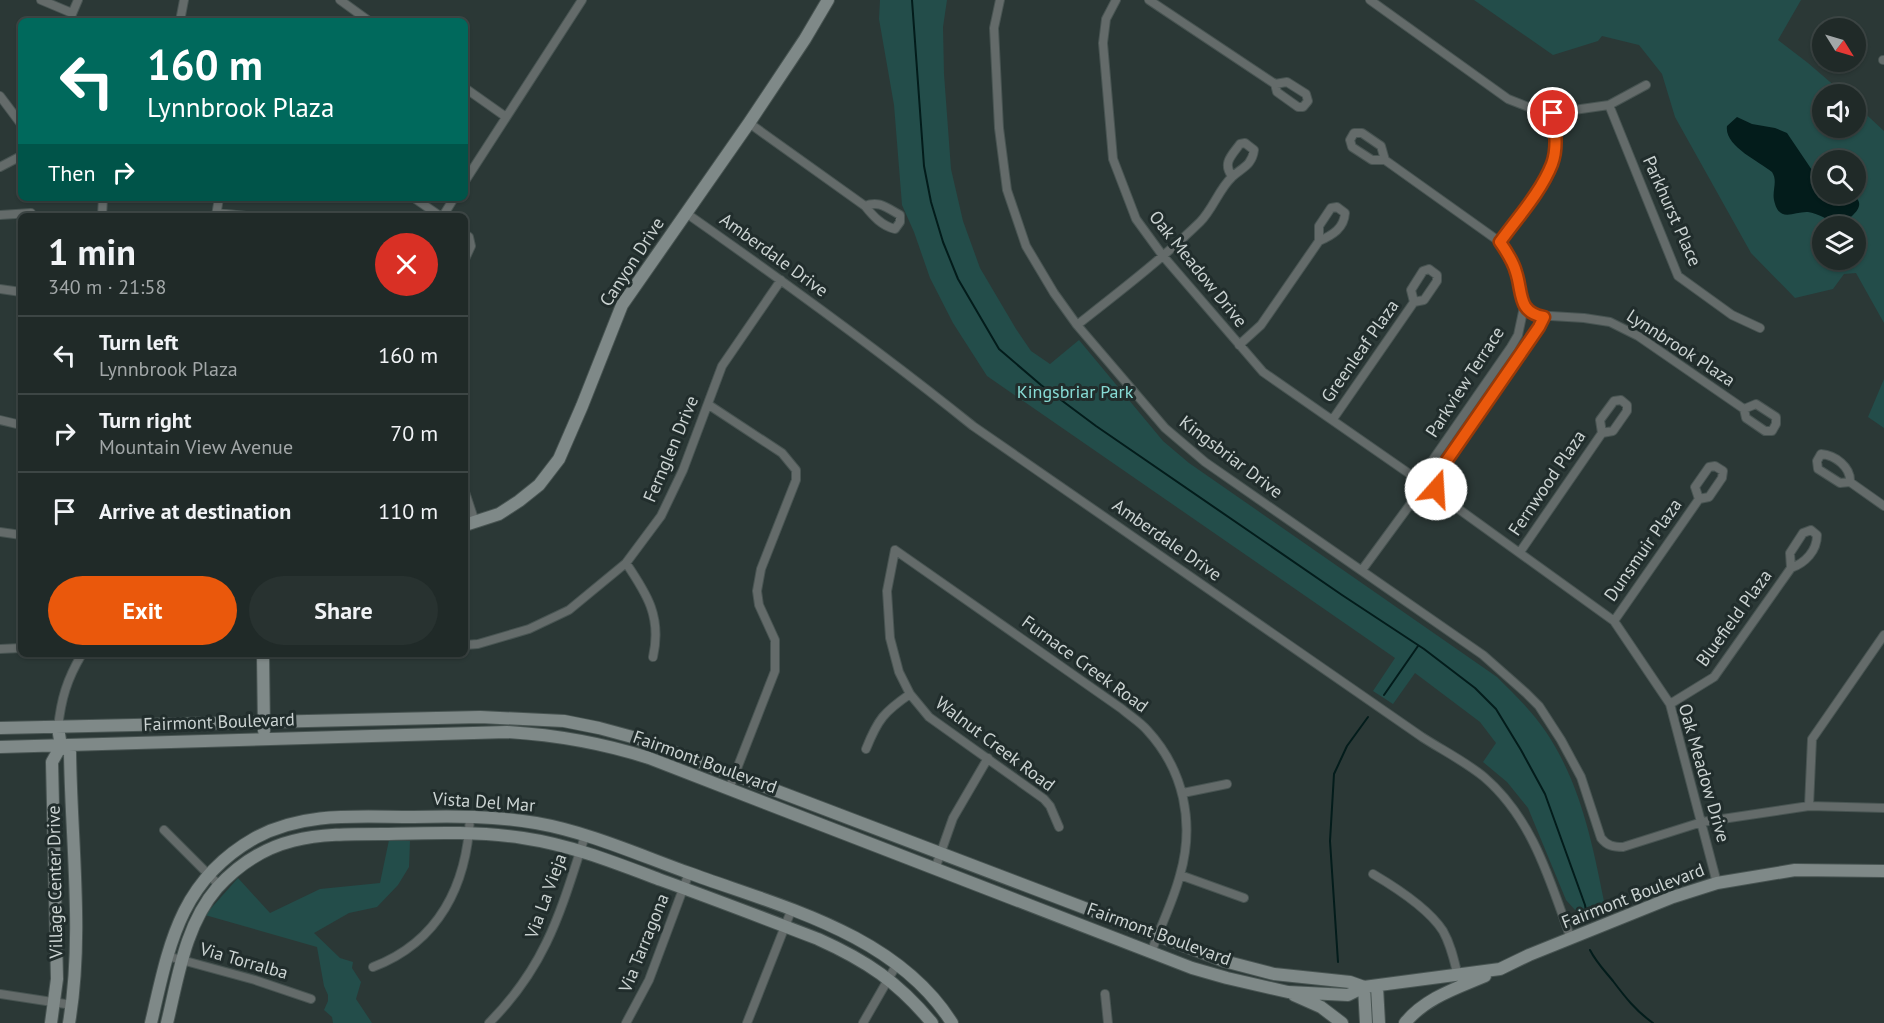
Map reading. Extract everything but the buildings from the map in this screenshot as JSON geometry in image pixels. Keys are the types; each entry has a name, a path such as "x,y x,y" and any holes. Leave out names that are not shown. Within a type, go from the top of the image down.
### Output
{"main road":[{"name":"Canyon Drive","path":"470,524 499,514 519,501 539,485 559,459 622,304 749,123 828,0"},
{"path":"263,657 264,738"},
{"name":"Fairmont Boulevard","path":"0,728 480,717 564,721 636,738 1224,961 1299,978 1350,982 1364,987 1500,969 1673,897 1717,883 1795,870 1884,871"},
{"name":"Village Center Drive","path":"51,1023 57,979 51,762 61,746 58,728"},
{"name":"Fairmont Boulevard","path":"0,747 507,732 549,735 609,746 729,789 1151,953 1227,978 1288,992 1348,995 1364,987"},
{"name":"Village Center Drive","path":"61,746 70,752 75,936 69,1023"},
{"name":"Vista Del Mar","path":"151,1023 167,956 184,909 209,875 227,858 255,838 273,830 307,820 342,817 470,817 523,821 585,836 791,910 851,936 897,964 932,997 952,1023"},
{"name":"Vista Del Mar","path":"167,1023 183,960 195,926 210,898 220,886 261,853 296,839 332,834 469,834 522,838 580,851 684,888 848,953 888,978 932,1023"},
{"path":"1405,1023 1416,1010 1437,997 1500,969"},
{"path":"1364,987 1366,1023"},
{"path":"1377,987 1379,1023"},
{"path":"1288,992 1321,1007 1342,1023"}],"street":[{"path":"41,0 71,17 78,0"},
{"path":"181,18 184,0"},
{"path":"340,0 365,18"},
{"path":"468,176 582,0"},
{"name":"Kingsbriar Drive","path":"1000,0 994,28 999,128 1007,189 1026,246 1054,293 1077,325 1173,435 1230,481 1482,655 1526,693 1539,706 1581,777 1600,838 1604,843 1614,847 1623,847 1702,822"},
{"name":"Oak Meadow Drive","path":"1116,0 1106,19 1103,43 1113,159 1136,219 1163,256 1263,372 1414,477"},
{"path":"1149,0 1275,84"},
{"path":"1370,0 1508,99 1531,108 1553,113 1609,105 1646,86"},
{"path":"468,90 506,117"},
{"path":"2,102 18,121"},
{"name":"Parkhurst Place","path":"1609,105 1678,276 1732,315 1760,328"},
{"path":"1500,242 1543,182 1553,163 1556,140 1553,113"},
{"path":"749,123 865,206"},
{"path":"0,166 18,157"},
{"path":"1385,160 1500,242 1512,260 1524,307"},
{"path":"1077,325 1163,256 1203,220 1232,176"},
{"path":"419,201 437,213"},
{"name":"Amberdale Drive","path":"686,213 781,280 973,426 1422,737 1484,777 1516,810 1539,852 1571,939"},
{"path":"0,215 18,214"},
{"path":"468,236 471,246 468,252"},
{"path":"1239,345 1261,325 1319,241"},
{"name":"Fernglen Drive","path":"468,645 529,629 568,610 626,562 661,516 683,470 722,366 781,280"},
{"path":"0,289 18,292"},
{"name":"Greenleaf Plaza","path":"1333,419 1414,302"},
{"name":"Lynnbrook Plaza","path":"1524,307 1534,315 1544,317 1584,318 1610,322 1638,336 1744,409"},
{"name":"Parkview Terrace","path":"1425,471 1498,369 1518,335 1524,307"},
{"name":"Parkview Terrace","path":"1436,478 1544,317"},
{"path":"1498,369 1506,375"},
{"path":"708,405 782,453 796,470 796,480 761,569 758,591 759,605 775,640 776,671 729,789"},
{"path":"0,420 18,424"},
{"path":"1461,420 1471,427"},
{"name":"Fernwood Plaza","path":"1520,552 1602,433"},
{"path":"1425,471 1436,478 1437,484 1435,492 1426,497 1416,495 1411,487 1414,477 1419,472 1425,471"},
{"path":"1850,482 1884,506"},
{"name":"Oak Meadow Drive","path":"1435,492 1614,621 1670,705 1717,883"},
{"path":"1362,570 1416,495"},
{"name":"Dunsmuir Plaza","path":"1614,621 1699,499"},
{"path":"0,532 18,535"},
{"name":"Walnut Creek Road","path":"895,550 887,591 890,638 899,672 910,694 929,717 1044,799 1055,814 1059,827"},
{"name":"Furnace Creek Road","path":"895,550 1130,716 1146,729 1164,753 1184,793 1186,846 1180,875 1151,953"},
{"path":"626,562 644,588 654,612 656,642 653,657"},
{"name":"Bluefield Plaza","path":"1670,705 1714,677 1791,568"},
{"path":"1809,806 1812,739 1884,634"},
{"path":"0,649 18,648"},
{"path":"58,728 61,702 71,674 80,657"},
{"path":"866,748 880,718 910,694"},
{"path":"935,869 952,818 988,758"},
{"path":"1184,793 1227,784"},
{"path":"1702,822 1809,806 1884,808"},
{"path":"373,967 389,961 413,946 439,918 453,895 462,870 470,817"},
{"path":"164,830 220,886"},
{"name":"Via La Vieja","path":"489,1023 522,985 543,952 561,913 585,836"},
{"name":"Via Tarragona","path":"626,1023 649,980 689,873"},
{"path":"1373,874 1396,889 1442,929 1450,944 1458,975"},
{"path":"1180,875 1244,898"},
{"path":"747,1023 791,910"},
{"name":"Via Torralba","path":"167,956 255,980 311,999"},
{"path":"863,1023 897,964"},
{"path":"1105,993 1108,1023"},
{"path":"0,994 72,1005"}],"green space":[{"name":"Kingsbriar Park","path":"880,0 947,0 943,27 944,74 951,169 963,221 980,268 1031,351 1050,364 1079,340 1163,441 1189,463 1497,677 1541,725 1568,773 1584,816 1605,906 1583,914 1575,910 1566,900 1528,808 1507,782 1483,762 1496,743 1480,722 1415,673 1393,704 1373,691 1395,658 987,376 953,323 930,278 902,205 894,105 879,19"},
{"path":"1474,0 1801,0 1778,40 1812,66 1812,72 1818,72 1832,84 1812,84 1812,138 1866,138 1866,114 1884,131 1884,323 1856,273 1844,274 1833,289 1795,298 1751,253 1675,117 1662,74 1639,45 1602,36 1598,41 1553,55"},
{"path":"1884,379 1884,428 1868,417"},
{"path":"389,840 410,841 409,867 398,885 377,907 349,913 314,933 340,958 353,962 352,968 361,982 356,999 372,1023 333,1023 332,1017 324,1010 328,995 324,986 317,947 205,915 238,878 270,913 320,889 380,883"}],"shaded area":[{"path":"1737,117 1752,124 1775,128 1787,133 1812,170 1812,204 1859,204 1857,210 1852,216 1819,216 1808,212 1788,215 1779,212 1774,200 1775,179 1772,172 1736,146 1731,140 1727,126"}],"waterway":[{"path":"912,0 924,166 931,202 943,242 958,279 999,349 1041,385 1096,426 1424,649 1475,688 1496,709 1545,794 1587,916"},
{"path":"1384,695 1418,646"},
{"path":"1338,962 1330,841 1334,774 1347,746 1368,717"},
{"path":"1590,950 1626,998 1653,1023"}],"route":[{"path":"1436,489 1436,478 1441,469 1544,317 1534,315 1524,307 1517,273 1512,260 1500,242 1543,182 1553,163 1556,140 1553,113"}]}
